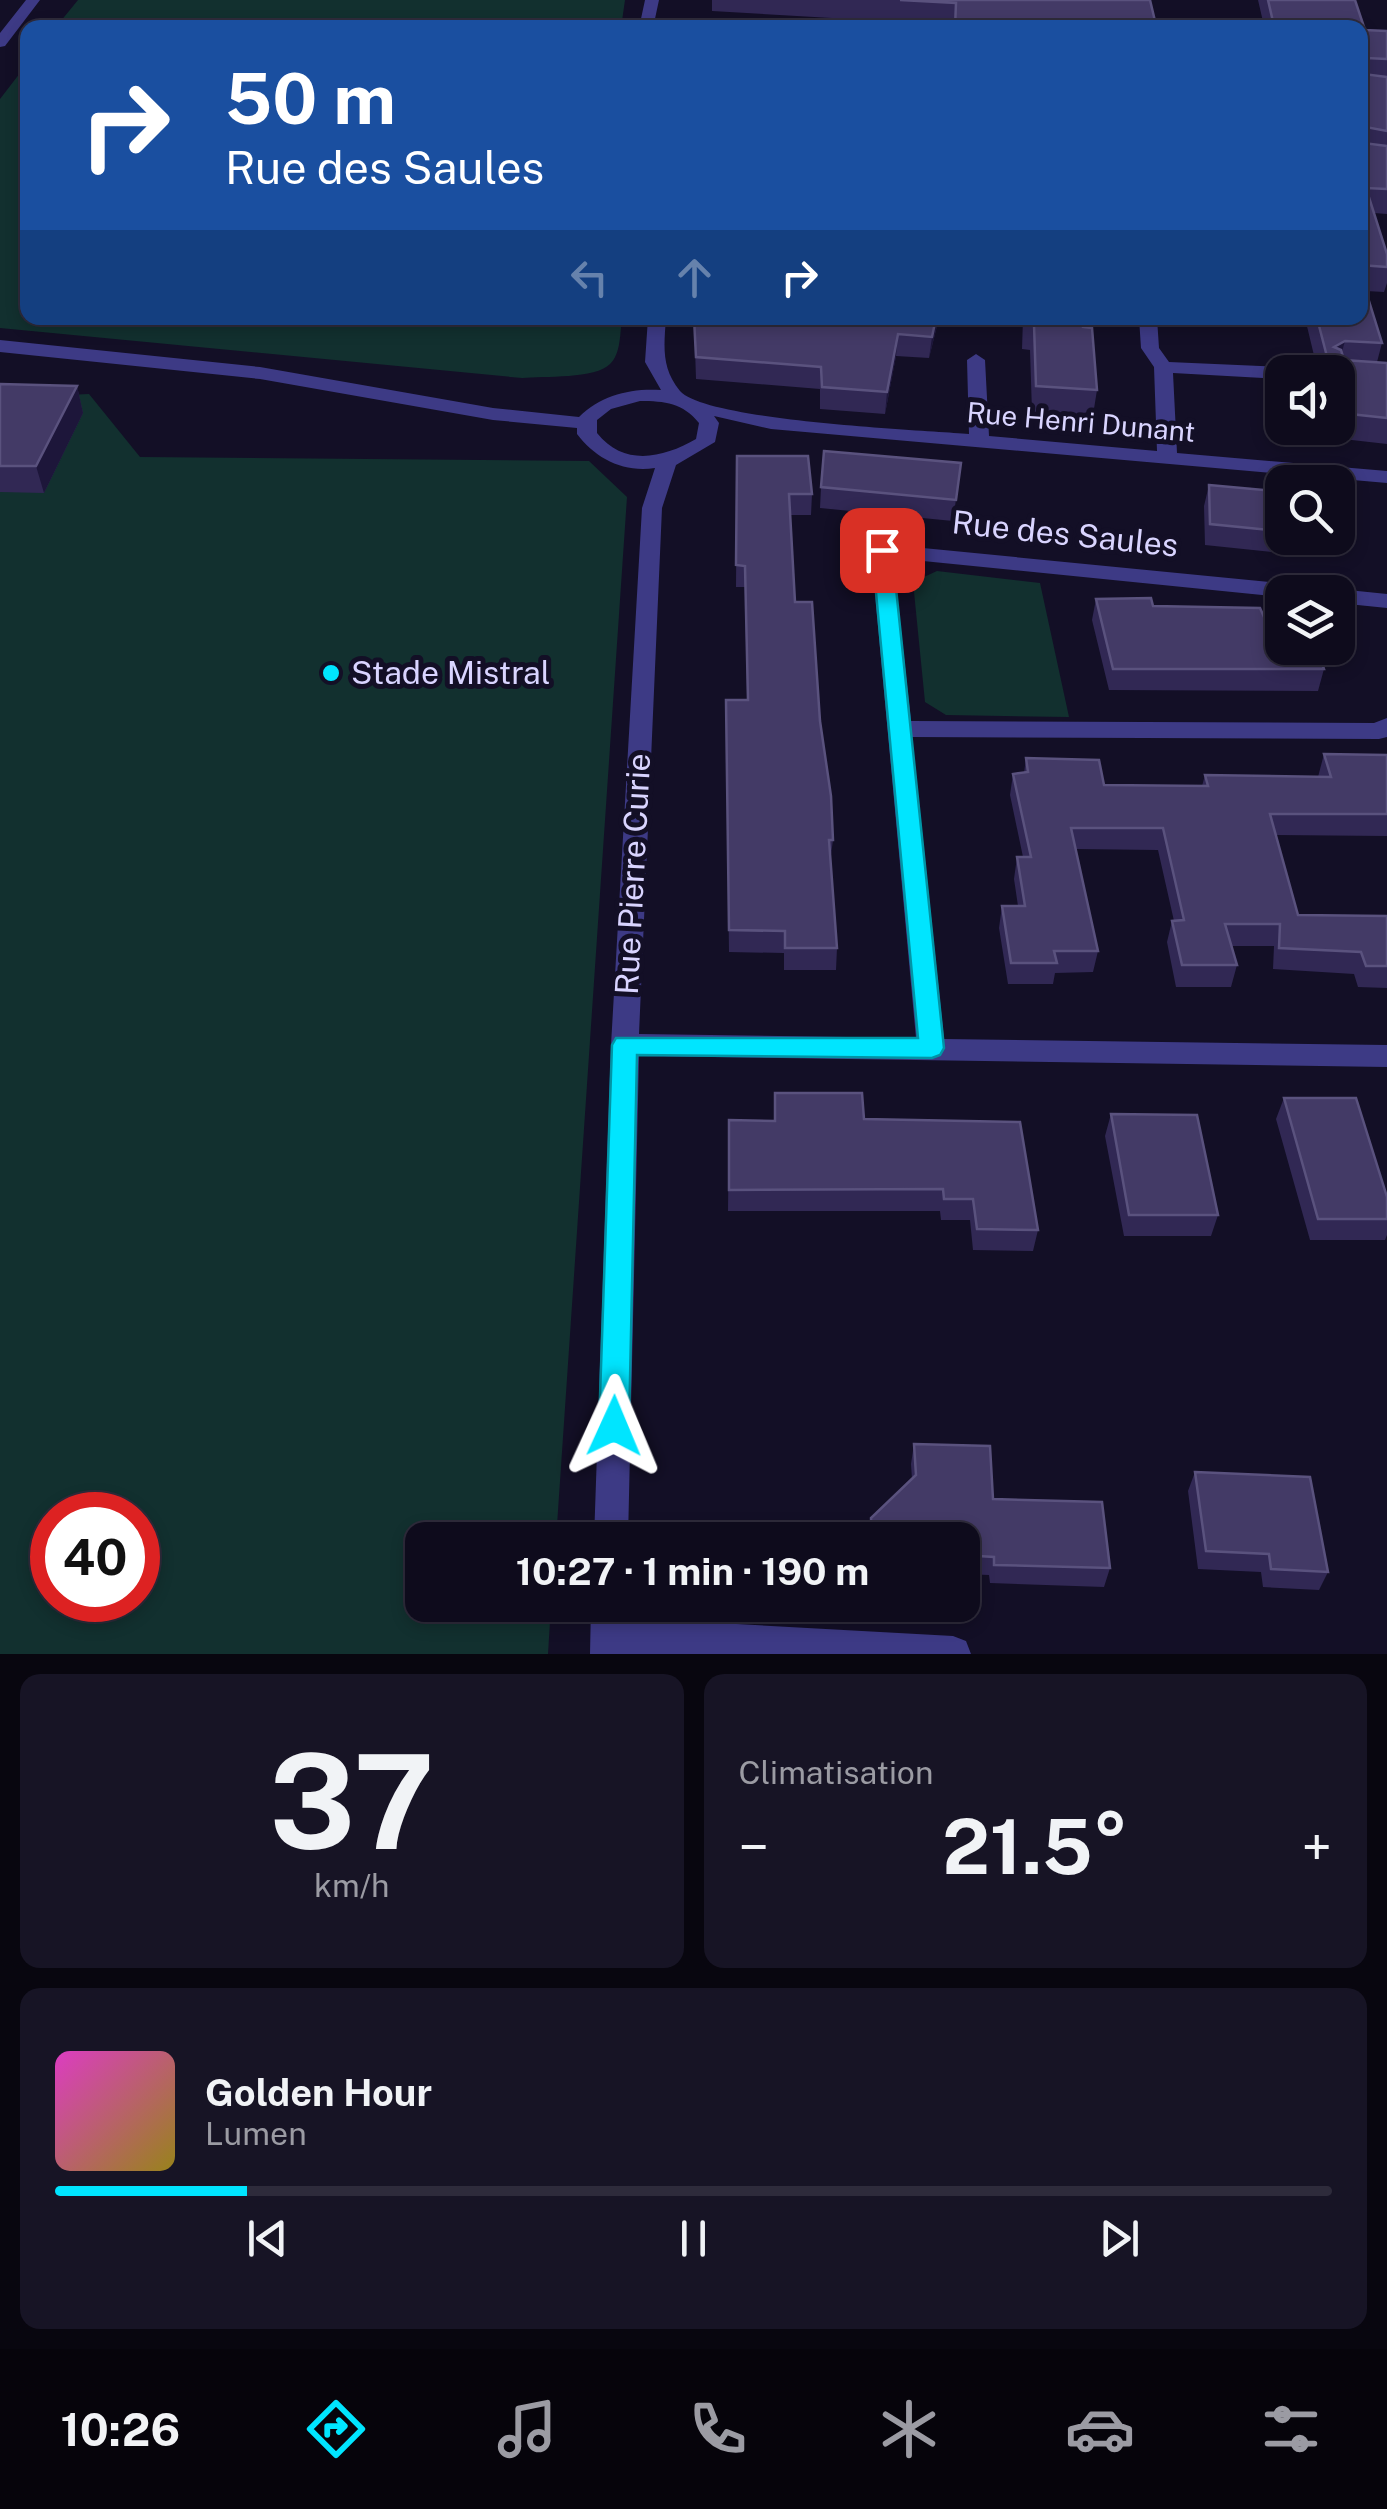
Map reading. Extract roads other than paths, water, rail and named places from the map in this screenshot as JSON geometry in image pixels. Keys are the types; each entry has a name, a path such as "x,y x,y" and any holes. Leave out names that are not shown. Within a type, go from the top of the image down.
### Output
{"street":[{"path":"0,44 33,0"},
{"path":"656,325 654,362 675,398"},
{"path":"1148,325 1150,348 1163,367 1168,457"},
{"path":"0,346 260,373 493,414 585,423"},
{"path":"976,360 978,442"},
{"path":"654,362 622,397 592,412 584,434 591,446 624,461 667,461 696,450 710,433 704,414 695,406"},
{"path":"1163,367 1265,372"},
{"path":"622,397 675,398"},
{"name":"Rue Henri Dunant","path":"675,398 771,423 1387,476"},
{"name":"Rue Henri Dunant","path":"710,433 771,423"},
{"path":"624,461 652,508"},
{"name":"Rue Pierre Curie","path":"612,1522 625,1045 652,508 667,461"},
{"name":"Rue des Saules","path":"932,1048 882,550 1265,588"},
{"path":"1355,598 1387,601"},
{"path":"898,729 1379,732 1387,726"},
{"path":"625,1045 1387,1056"},
{"path":"608,1631 953,1654"}],"place":[{"name":"Stade Mistral","path":"331,673"}]}
